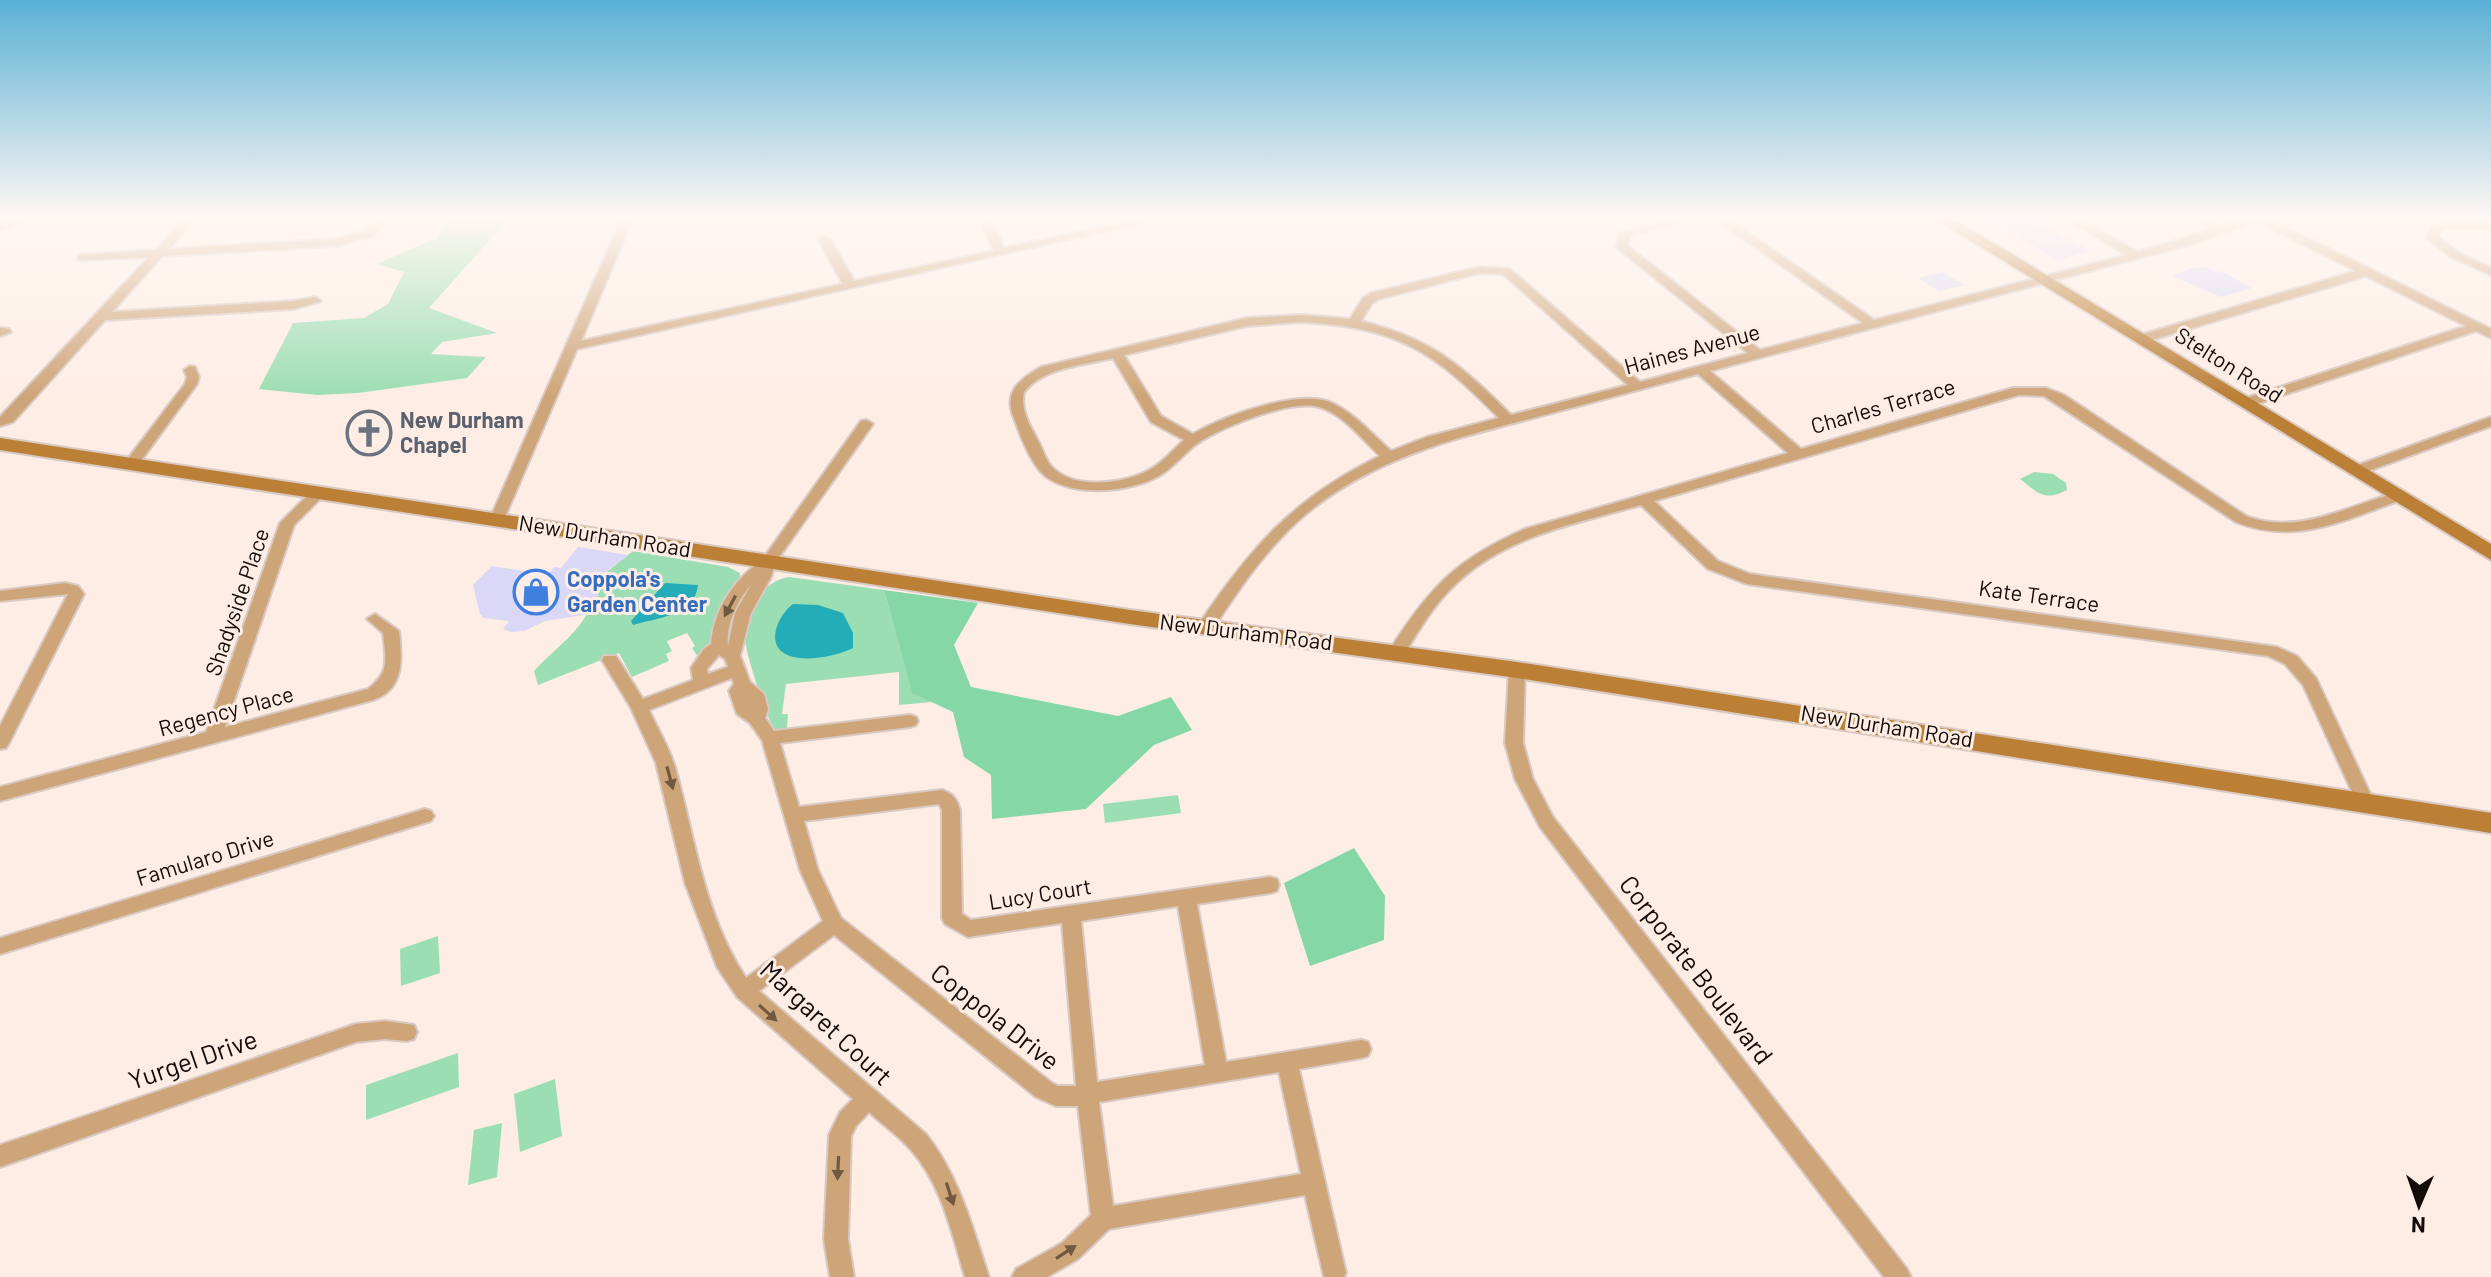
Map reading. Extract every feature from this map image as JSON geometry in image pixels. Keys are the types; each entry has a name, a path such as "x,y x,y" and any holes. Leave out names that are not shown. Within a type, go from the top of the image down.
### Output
{"main road":[{"name":"Stelton Road","path":"2040,278 2491,553"},
{"name":"New Durham Road","path":"0,444 1205,628 1397,652 2024,747 2491,823"}],"street":[{"path":"0,422 8,419 139,278"},
{"path":"497,519 603,278"},
{"path":"846,278 850,285"},
{"path":"574,346 885,278"},
{"path":"1353,324 1367,301 1375,296 1449,278"},
{"path":"1514,278 1637,386"},
{"path":"1661,278 1758,355"},
{"path":"1805,278 1873,325"},
{"name":"Haines Avenue","path":"1205,628 1241,572 1266,541 1300,510 1339,482 1388,456 1432,440 2053,278"},
{"path":"2141,339 2348,278"},
{"path":"2378,278 2491,334"},
{"path":"104,316 294,305 315,301"},
{"path":"1388,456 1330,407 1307,400 1278,406 1193,440 1155,473 1137,481 1083,485 1054,476 1046,469 1016,409 1016,390 1025,379 1046,370 1268,319 1353,324 1388,331 1434,353 1474,384 1508,420"},
{"path":"2245,403 2477,327"},
{"path":"1117,353 1156,419 1193,440"},
{"path":"132,463 191,384 193,377 190,370"},
{"path":"1701,370 1798,454"},
{"name":"Charles Terrace","path":"1397,652 1427,603 1470,562 1492,548 1530,532 2018,391 2032,390 2059,398 2241,519 2265,530 2297,528 2396,497"},
{"path":"2355,471 2491,421"},
{"path":"639,707 733,664 744,610 765,579 768,562 866,424"},
{"name":"Shadyside Place","path":"213,738 287,523 319,492"},
{"name":"Kate Terrace","path":"1645,500 1713,565 1747,579 2271,651 2291,660 2310,682 2366,804"},
{"path":"0,596 65,588 76,594 0,743"},
{"name":"Regency Place","path":"0,794 356,700 383,687 394,672 391,631 375,619"},
{"name":"Margaret Court","path":"610,660 639,707 665,763 694,883 724,961 744,991 866,1100 918,1141 935,1161 945,1179 977,1277"},
{"path":"701,681 699,668 733,664"},
{"name":"Coppola Drive","path":"733,664 738,700 743,710 756,719 770,738 809,870 834,924 1044,1090 1056,1096 1087,1095 1361,1049"},
{"name":"Corporate Boulevard","path":"1517,670 1514,743 1524,779 1546,822 1899,1277"},
{"path":"770,738 910,721"},
{"name":"Lucy Court","path":"793,815 942,797 949,802 951,810 952,918 968,929 1270,885"},
{"name":"Famularo Drive","path":"0,946 425,816"},
{"path":"1186,898 1217,1072"},
{"path":"1071,913 1087,1095 1103,1219"},
{"path":"744,991 834,924"},
{"name":"Yurgel Drive","path":"0,1156 356,1033 385,1030 407,1032"},
{"path":"1287,1062 1334,1273"},
{"path":"842,1277 836,1239 840,1135 848,1119 866,1100"},
{"path":"1024,1277 1070,1251 1103,1219 1314,1183"}],"green space":[{"path":"401,278 456,278 429,308 497,333 442,342 431,354 486,357 467,378 358,393 317,395 259,389 293,323 364,318 388,304"},
{"path":"2034,472 2053,474 2066,483 2067,490 2052,495 2037,492 2020,479"},
{"path":"633,551 728,567 740,573 739,583 714,639 698,657 687,633 667,641 672,651 666,654 669,661 632,677 619,653 538,685 534,671 582,621 593,597 594,582"},
{"path":"789,577 884,590 912,692 932,702 899,705 899,672 786,684 782,714 788,714 787,728 781,732 773,728 748,656 746,628 752,608 763,591"},
{"path":"884,590 978,603 954,645 971,687 1118,716 1171,697 1192,730 1154,745 1086,809 992,819 991,775 964,757 953,712 912,693"},
{"path":"1178,795 1181,813 1105,823 1103,804"},
{"path":"1354,848 1385,896 1384,940 1310,966 1284,883"},
{"path":"438,936 440,973 401,986 400,949"},
{"path":"458,1053 459,1087 366,1120 366,1085"},
{"path":"555,1079 562,1136 520,1152 514,1094"},
{"path":"502,1123 497,1177 468,1185 474,1130"}],"water":[{"path":"665,583 698,585 690,603 682,609 633,625 631,621"},
{"path":"793,604 818,605 843,613 853,633 853,648 831,656 813,658 797,658 782,652 777,646 776,631 782,616"}],"building":[{"path":"1918,278 1952,278 1964,285 1939,291"},
{"path":"2176,278 2233,278 2252,288 2221,297"},
{"name":"Coppola's Garden Center","path":"578,547 628,555 590,584 599,595 584,615 545,621 524,631 511,632 503,629 509,621 484,618 480,614 473,585 492,566 547,575 554,567 561,568"}],"place":[{"name":"New Durham Chapel","path":"369,433"},
{"name":"Coppola's Garden Center","path":"536,592"}]}
